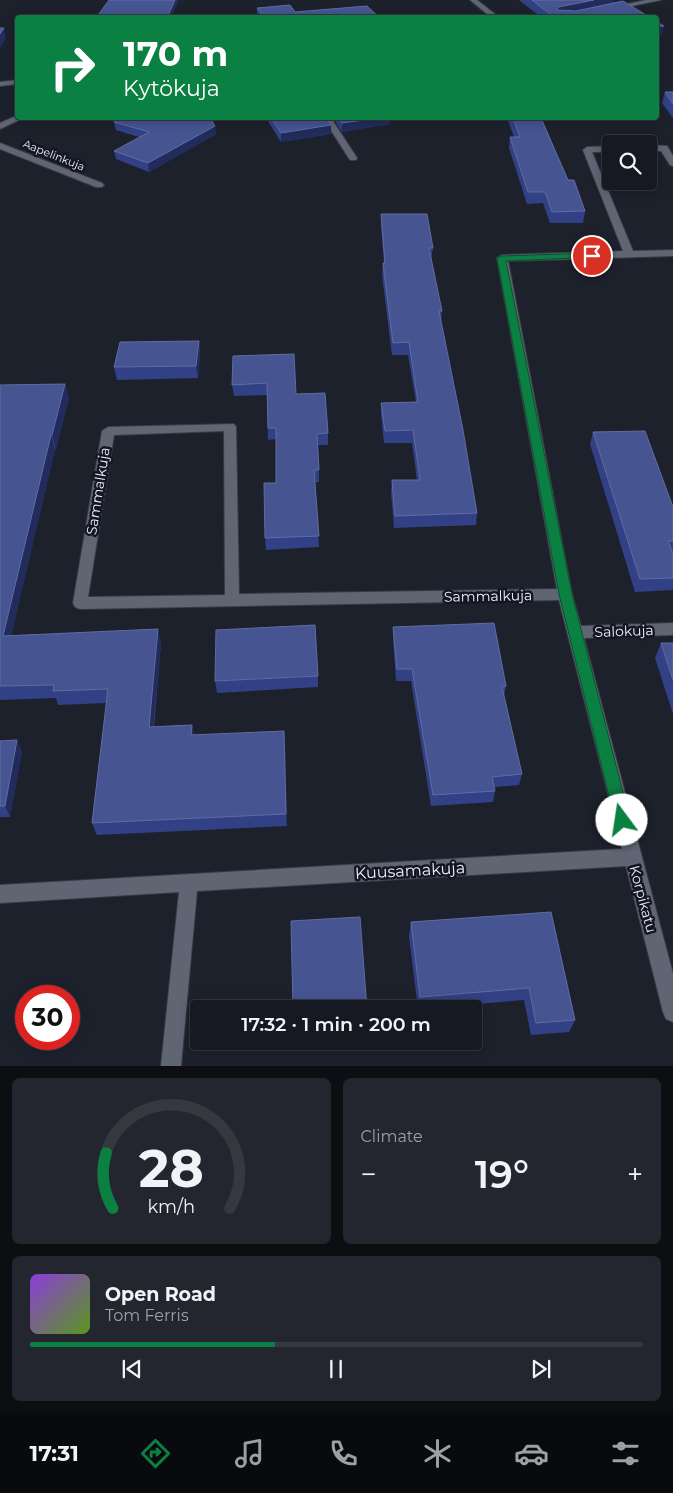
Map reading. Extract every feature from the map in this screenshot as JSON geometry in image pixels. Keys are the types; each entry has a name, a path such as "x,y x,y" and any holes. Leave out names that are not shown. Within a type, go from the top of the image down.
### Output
{"street":[{"path":"473,0 492,15"},
{"path":"599,10 658,0"},
{"path":"0,84 15,82"},
{"path":"0,126 15,118"},
{"path":"329,120 353,158"},
{"name":"Aapelinkuja","path":"0,146 99,185"},
{"path":"657,148 664,148 673,164"},
{"path":"602,149 587,150 602,188"},
{"path":"603,190 629,255 673,254"},
{"name":"Korpikatu","path":"629,255 502,258 566,594 673,1012"},
{"name":"Sammalkuja","path":"232,600 230,427 108,432 80,603 566,594"},
{"name":"Salokuja","path":"576,632 673,629"},
{"name":"Kuusamakuja","path":"0,894 632,857"},
{"path":"171,1066 189,883"}],"building":[{"path":"109,0 175,0 168,15 98,15"},
{"path":"532,0 594,0 558,7 557,10 576,11 623,1 646,15 551,15"},
{"path":"290,5 295,12 367,6 377,15 263,15 257,8"},
{"path":"665,92 673,92 673,104"},
{"path":"118,120 211,120 215,126 148,163 114,151 149,132 114,122"},
{"path":"272,120 327,120 331,125 281,133"},
{"path":"340,120 364,120 342,123"},
{"path":"514,120 542,120 568,180 574,180 585,211 552,212 545,192 528,192 510,137 520,137"},
{"path":"381,214 427,214 433,248 429,248 442,311 439,311 463,430 477,513 395,516 392,480 420,480 413,430 385,431 381,403 418,402 409,342 393,343 383,263 385,263"},
{"path":"199,341 196,366 114,367 120,342"},
{"path":"294,354 296,394 325,393 328,433 317,434 319,470 314,470 319,536 265,538 264,483 276,483 276,428 268,428 267,383 232,385 233,356"},
{"path":"65,384 3,636 158,629 149,727 192,725 191,735 284,731 286,814 92,823 108,689 53,691 54,685 0,686 0,385"},
{"path":"645,431 673,507 673,541 668,541 673,554 673,578 640,579 593,432"},
{"path":"494,623 506,686 502,687 522,774 492,777 495,791 433,795 412,669 397,669 393,627"},
{"path":"315,625 318,676 215,681 216,630"},
{"path":"661,643 673,643 673,680"},
{"path":"17,740 5,806 0,806 0,741"},
{"path":"551,912 575,1020 536,1023 529,988 420,997 411,922"},
{"path":"360,917 366,1000 293,1000 291,921"}],"route":[{"path":"592,256 502,258 566,594 622,820"}]}
